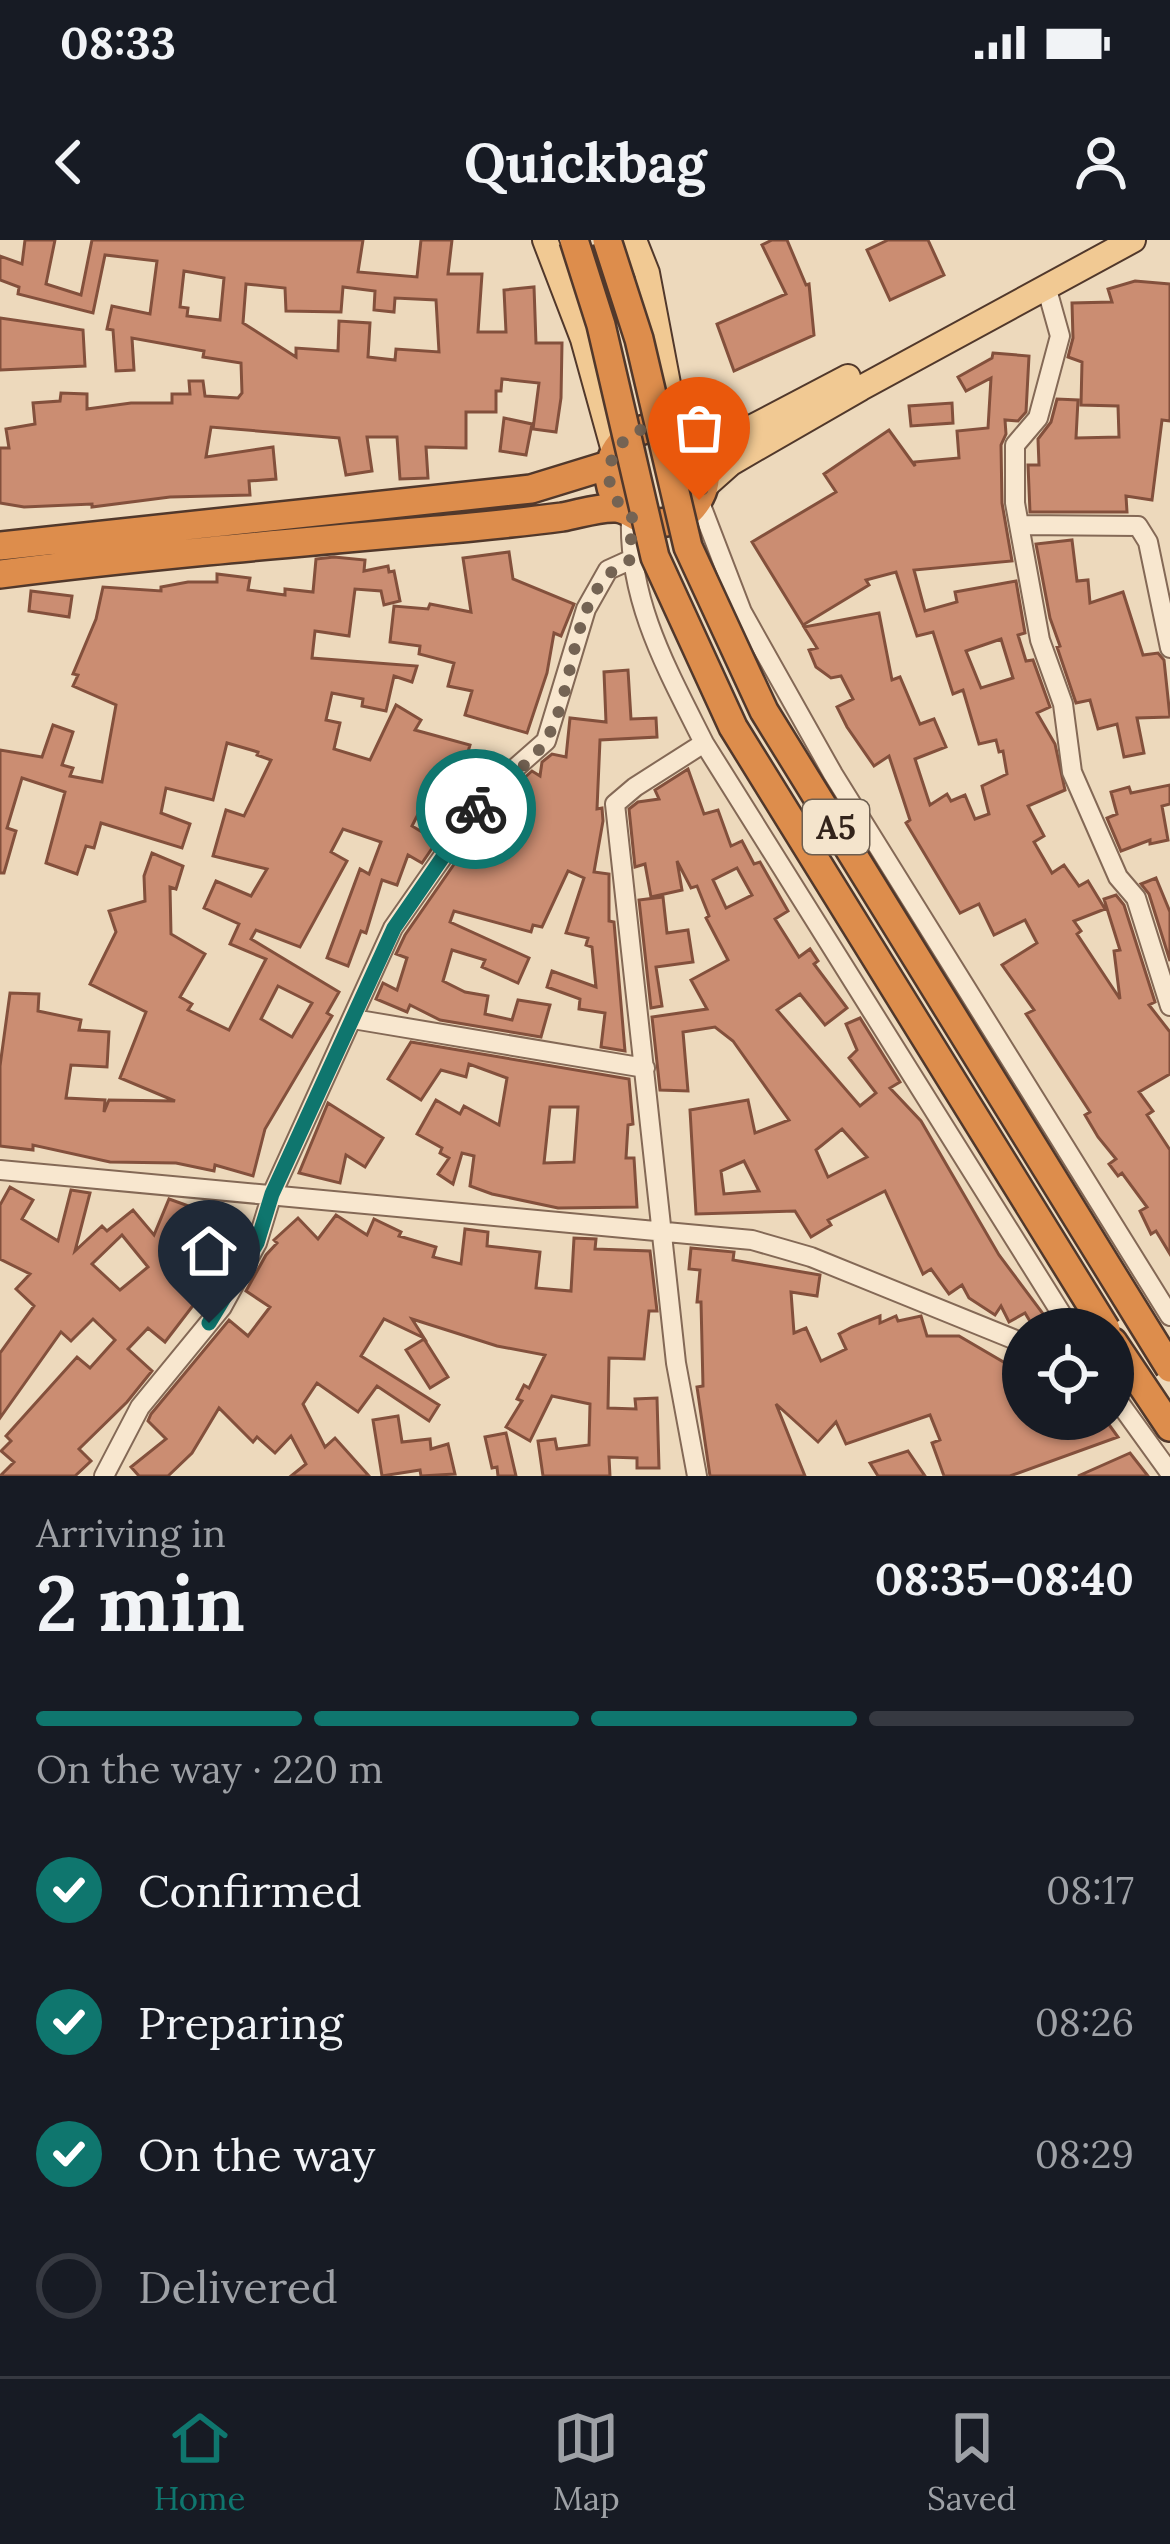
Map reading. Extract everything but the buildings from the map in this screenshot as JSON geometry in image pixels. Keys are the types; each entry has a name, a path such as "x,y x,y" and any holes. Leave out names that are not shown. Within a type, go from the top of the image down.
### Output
{"highway":[{"name":"A5","path":"574,240 601,325 655,557 734,727 1093,1308"},
{"name":"A5","path":"607,240 639,339 688,547 764,711 1170,1369"},
{"path":"0,546 531,489 612,458 639,430 652,427 682,434 703,460 702,493 677,519 662,524 626,512 0,574"},
{"path":"612,458 612,495 626,512"},
{"path":"1134,1373 1170,1426"}],"main road":[{"path":"545,240 583,339 612,458"},
{"path":"634,240 647,273 682,434 718,445 1117,242"},
{"path":"702,493 731,464 1117,242"}],"street":[{"path":"1046,286 1060,336 1038,418 1016,445 1015,503 1040,640 1063,704 1072,772 1118,877 1136,898 1170,1006"},
{"path":"702,493 742,612 833,774 1170,1316"},
{"path":"626,512 630,560 658,652 704,743 1058,1308"},
{"path":"1019,525 1138,526 1148,542 1170,648"},
{"path":"104,1476 140,1407 222,1307 257,1243 272,1194 394,928 488,792 546,741 586,609 608,570 630,560"},
{"path":"697,1476 676,1363 615,804 704,743"},
{"path":"353,1019 645,1068"},
{"path":"0,1169 752,1240 791,1250 1002,1335"},
{"path":"1134,1423 1170,1473"}],"way so far":[{"path":"476,809 488,792 546,741 586,609 608,570 630,560 632,517 612,495 608,481 614,451 639,430 677,430 688,437 703,460 706,473 699,500"}],"route":[{"path":"209,1323 257,1243 272,1194 394,928 476,809"}]}
